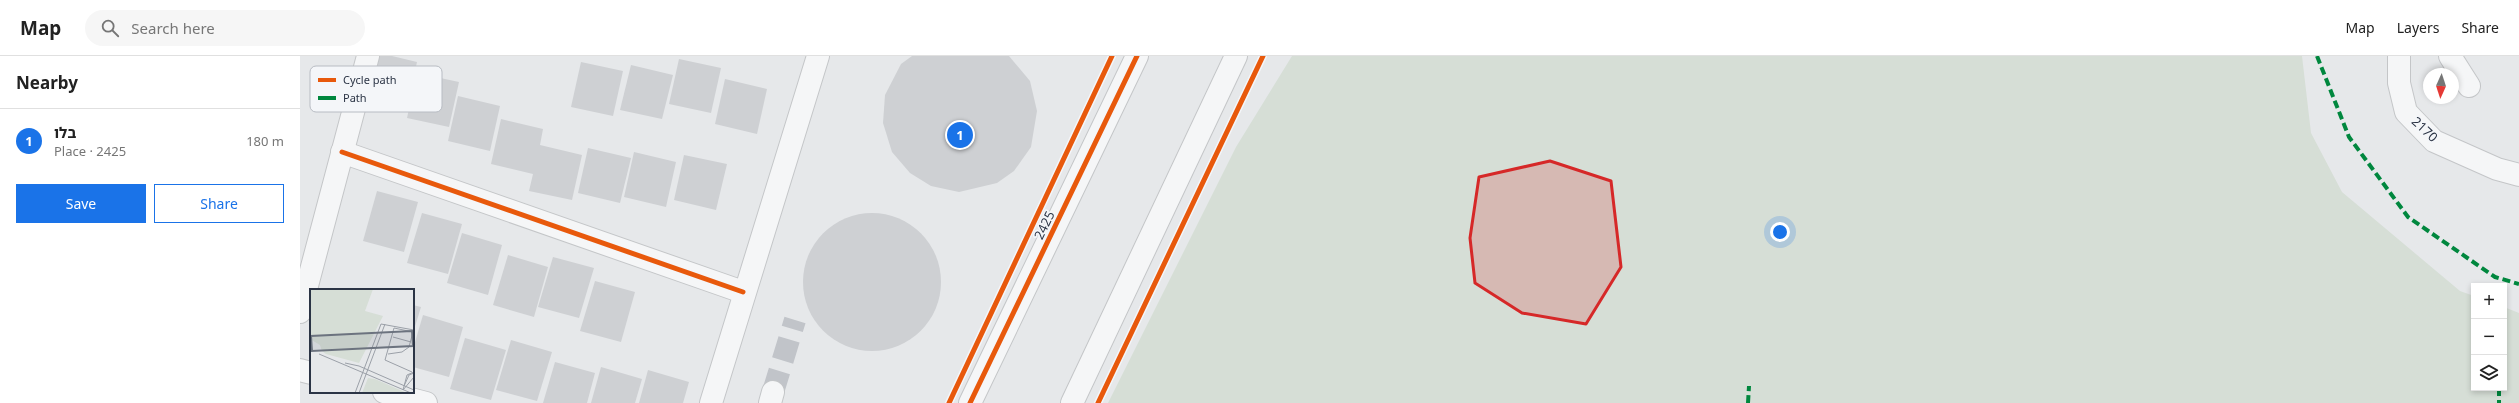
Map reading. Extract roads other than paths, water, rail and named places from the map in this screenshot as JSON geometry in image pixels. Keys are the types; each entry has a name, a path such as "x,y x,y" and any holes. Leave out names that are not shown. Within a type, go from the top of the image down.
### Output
{"street":[{"path":"365,66 368,56"},
{"path":"711,403 743,292 818,56"},
{"name":"2425","path":"970,403 1137,56"},
{"path":"1072,403 1236,56"},
{"name":"2170","path":"2399,56 2399,82 2406,112 2434,141 2497,169 2519,175"},
{"path":"2450,56 2469,86"},
{"path":"300,312 353,112"},
{"path":"342,152 743,292"},
{"path":"300,370 310,373"},
{"path":"388,393 426,403"}],"tunnel":[{"path":"773,392 795,320"}],"place":[{"name":"בלו","path":"960,135"}]}
